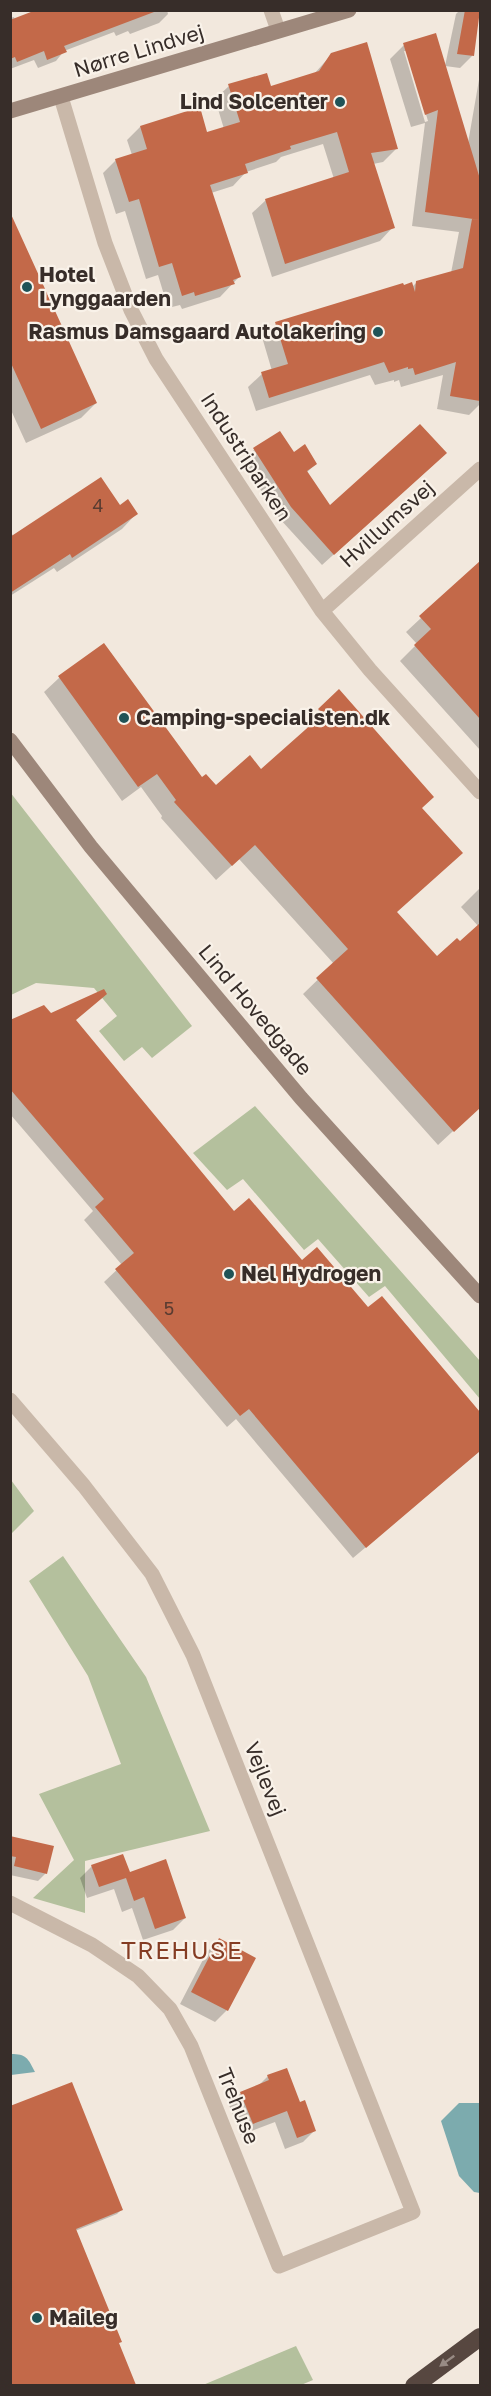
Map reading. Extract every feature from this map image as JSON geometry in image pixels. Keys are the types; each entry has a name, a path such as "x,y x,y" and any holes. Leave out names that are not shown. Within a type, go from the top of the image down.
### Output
{"highway":[{"path":"414,2385 480,2337"}],"main road":[{"name":"Nørre Lindvej","path":"10,111 349,10"},
{"name":"Lind Hovedgade","path":"10,740 91,847 301,1098 480,1296"}],"street":[{"path":"271,10 278,30"},
{"name":"Industriparken","path":"61,97 105,243 141,332 156,359 322,611 370,670 480,792"},
{"name":"Hvillumsvej","path":"322,611 480,469"},
{"name":"Vejlevej","path":"10,1400 84,1486 152,1574 193,1655 413,2212"},
{"name":"Trehuse","path":"10,1903 92,1945 138,1976 170,2009 191,2046 279,2266 413,2212"}],"green space":[{"path":"10,792 192,1026 152,1058 142,1047 124,1061 99,1031 117,1016 94,988 36,983 11,995"},
{"path":"255,1106 480,1361 480,1399 385,1286 369,1297 318,1239 304,1250 243,1179 227,1190 193,1153"},
{"path":"10,1480 34,1511 11,1534"},
{"path":"63,1556 146,1677 210,1831 85,1861 85,1913 33,1898 74,1860 39,1794 121,1764 88,1676 29,1581"},
{"path":"296,2346 313,2380 301,2385 203,2385"}],"water":[{"path":"11,2054 26,2058 35,2072 11,2075"},
{"path":"459,2103 480,2103 480,2193 474,2192 459,2176 441,2121"}],"building":[{"path":"36,10 153,10 154,12 64,46 67,52 47,60 44,51 17,62 15,57 10,59 10,20"},
{"path":"465,10 480,10 474,56 457,54"},
{"path":"436,33 480,179 480,220 425,212 438,110 425,115 403,43"},
{"path":"367,42 398,149 371,153 395,228 285,264 265,199 349,172 337,132 290,146 291,149 245,164 248,173 210,185 241,277 233,280 235,284 195,296 194,292 182,296 172,263 159,267 139,199 129,202 115,159 147,149 140,126 200,107 207,132 240,122 228,84 267,73 271,86 319,71 331,53"},
{"name":"Hotel Lynggaarden","path":"10,212 97,403 41,429 10,361"},
{"path":"472,219 480,220 480,401 450,396 456,362 415,375 413,368 408,369 408,367 389,373 384,362 269,398 261,372 288,364 275,322 403,283 404,285 412,282 415,292 416,281 463,268"},
{"path":"420,424 447,453 334,555 291,507 253,448 280,431 294,452 305,444 317,464 307,471 330,505"},
{"path":"101,477 120,505 128,499 138,514 72,558 70,554 10,593 10,537"},
{"path":"480,561 480,719 414,645 431,629 419,616"},
{"path":"104,643 202,777 206,774 216,785 250,755 261,769 323,714 318,709 339,689 434,797 422,808 463,853 397,912 437,956 457,938 460,941 480,923 480,1108 454,1132 316,978 348,949 255,845 232,866 174,802 176,800 157,774 138,787 58,676"},
{"name":"Nel Hydrogen","path":"104,989 107,994 76,1020 234,1211 249,1198 302,1260 317,1247 368,1307 382,1296 480,1412 480,1451 366,1548 249,1409 240,1416 115,1269 134,1253 95,1207 104,1199 10,1089 10,1020 44,1005 51,1013"},
{"path":"10,1836 54,1846 47,1874 14,1866 16,1857 10,1856"},
{"path":"123,1854 130,1872 166,1859 186,1918 155,1929 144,1897 134,1901 126,1878 99,1887 91,1865"},
{"path":"219,1938 256,1958 228,2011 191,1992"},
{"path":"287,2068 300,2102 305,2100 316,2131 297,2138 287,2111 253,2124 240,2092 269,2080 267,2075"},
{"path":"72,2082 123,2210 76,2229 122,2342 119,2343 136,2385 10,2385 10,2106"}],"place":[{"name":"Lind Solcenter","path":"340,102"},
{"name":"Hotel Lynggaarden","path":"27,287"},
{"name":"Rasmus Damsgaard Autolakering","path":"378,332"},
{"name":"Camping-specialisten.dk","path":"124,718"},
{"name":"Nel Hydrogen","path":"229,1274"},
{"name":"Maileg","path":"37,2318"}],"district":[{"name":"TREHUSE","path":"182,1951"}]}
